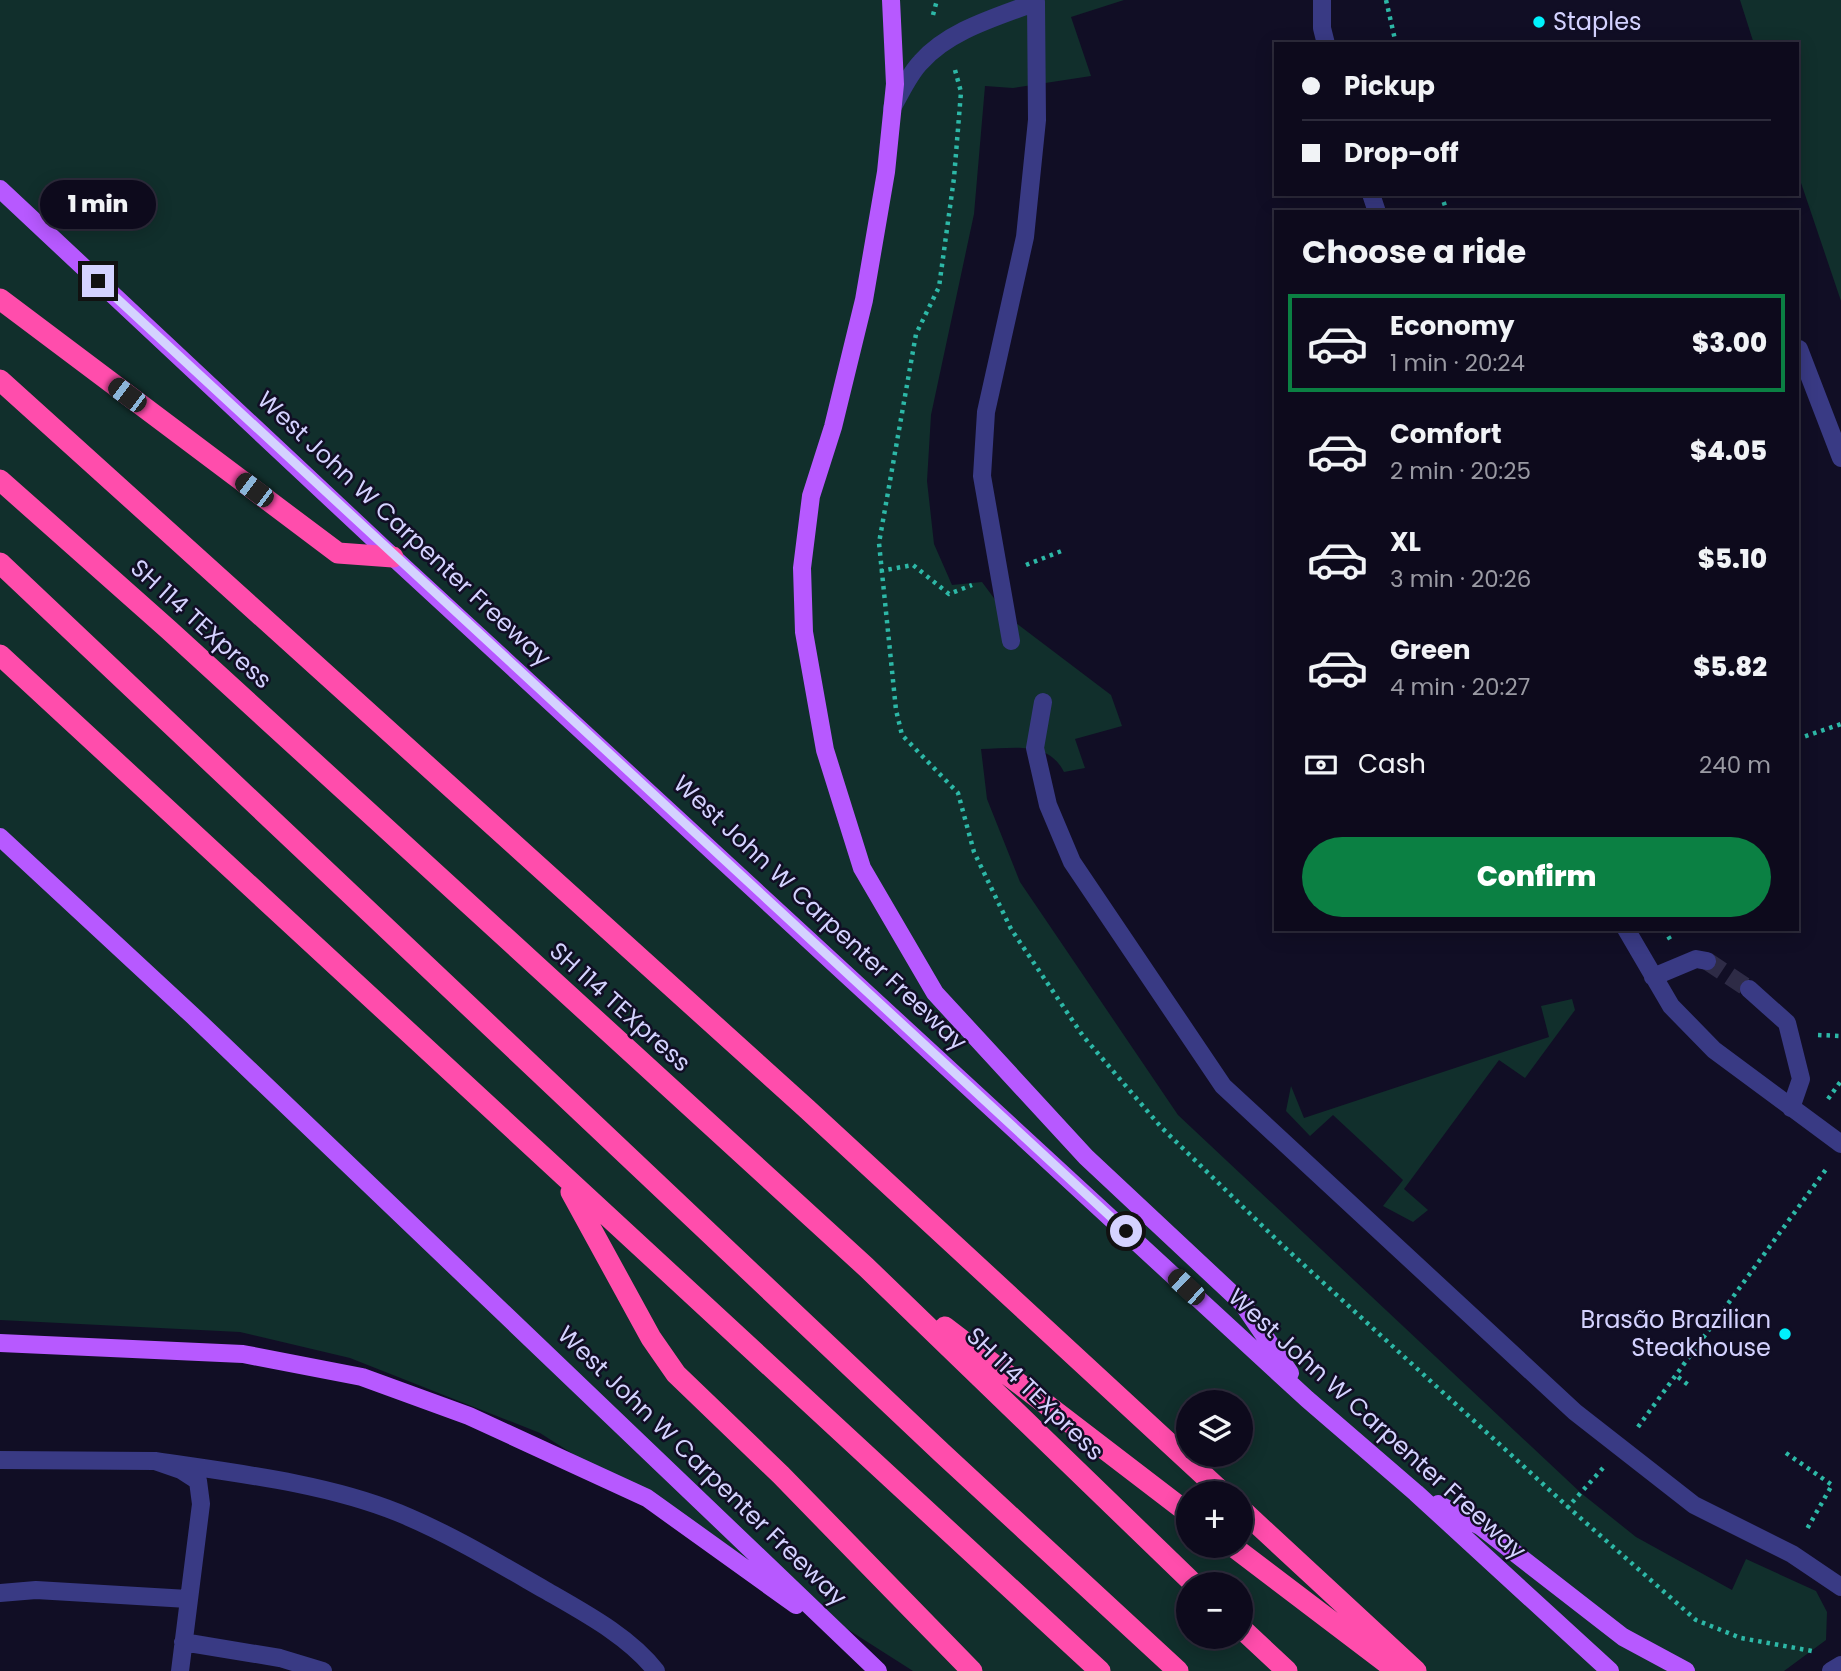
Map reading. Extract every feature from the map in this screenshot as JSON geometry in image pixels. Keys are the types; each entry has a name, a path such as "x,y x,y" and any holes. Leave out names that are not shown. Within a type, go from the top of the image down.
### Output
{"highway":[{"path":"0,299 338,553 393,557"},
{"path":"0,380 807,1109 1210,1481"},
{"name":"SH 114 TEXpress","path":"0,480 169,630 866,1267 1182,1572"},
{"path":"0,563 942,1453 1178,1671"},
{"path":"0,655 1100,1671"},
{"path":"561,1175 651,1338 676,1374 781,1475 972,1671"},
{"path":"866,1267 1176,1504"},
{"path":"1253,1520 1416,1671"},
{"path":"1248,1558 1397,1671"},
{"path":"1253,1639 1287,1671"}],"main road":[{"path":"891,0 895,84 886,172 864,300 833,427 811,496 802,568 804,632 825,750 862,868 935,993 1086,1157 1242,1303 1307,1399"},
{"name":"West John W Carpenter Freeway","path":"0,189 393,557 1307,1399 1416,1493 1610,1671"},
{"name":"West John W Carpenter Freeway","path":"0,837 192,1016 878,1671"},
{"path":"0,1343 243,1354 362,1377 468,1416 647,1498 848,1642"},
{"path":"1416,1493 1480,1526 1623,1637 1686,1671"}],"lane":[{"path":"1322,0 1322,28 1326,42"},
{"path":"892,108 920,63 942,43 1028,1 1037,120 1025,237 986,412 982,476 1011,641"},
{"path":"1799,349 1841,458"},
{"path":"1043,702 1035,748 1048,805 1072,862 1223,1086 1574,1412 1620,1450 1694,1505 1792,1554 1841,1587"},
{"path":"1627,931 1671,1006 1714,1050 1791,1108 1838,1151"},
{"path":"1653,978 1696,959 1707,961"},
{"path":"1749,989 1787,1023 1801,1079 1791,1108"},
{"path":"0,1460 155,1461 266,1477 398,1513 475,1549 590,1615 649,1661 656,1671"},
{"path":"155,1461 181,1470 198,1481 201,1504 180,1671"},
{"path":"0,1593 36,1590 188,1599"},
{"path":"183,1642 280,1658 323,1671"},
{"path":"1831,1671 1841,1665"}],"path":[{"path":"1386,0 1396,42"},
{"path":"1799,738 1841,724"},
{"path":"1807,1035 1841,1036"},
{"path":"1822,1653 1741,1639 1696,1620 1568,1507 1620,1450 1678,1377 1746,1277 1838,1151"},
{"path":"1678,1377 1691,1387"},
{"path":"1786,1452 1832,1485 1792,1554"}],"green space":[{"path":"0,0 1124,0 1071,17 1091,76 1013,88 985,86 974,214 931,415 927,481 934,544 952,585 982,582 1008,617 1111,695 1122,726 1075,739 1085,768 1064,772 1049,755 1039,751 1028,748 981,749 987,799 1020,882 1178,1115 1581,1493 1636,1537 1732,1590 1746,1559 1816,1591 1827,1612 1826,1640 1784,1671 913,1671 540,1433 350,1358 240,1332 0,1320"},
{"path":"1740,0 1841,0 1841,301 1799,177 1799,42 1753,42"},
{"path":"1572,999 1575,1010 1525,1078 1499,1060 1404,1189 1428,1210 1413,1222 1383,1206 1403,1180 1333,1115 1310,1136 1286,1111 1291,1086 1304,1118 1549,1037 1541,1006"}],"tunnel":[{"path":"1707,961 1749,989"}],"place":[{"name":"Staples","path":"1539,22"},
{"name":"Brasão Brazilian Steakhouse","path":"1785,1334"}],"route":[{"path":"98,281 393,557 1126,1231"}]}
